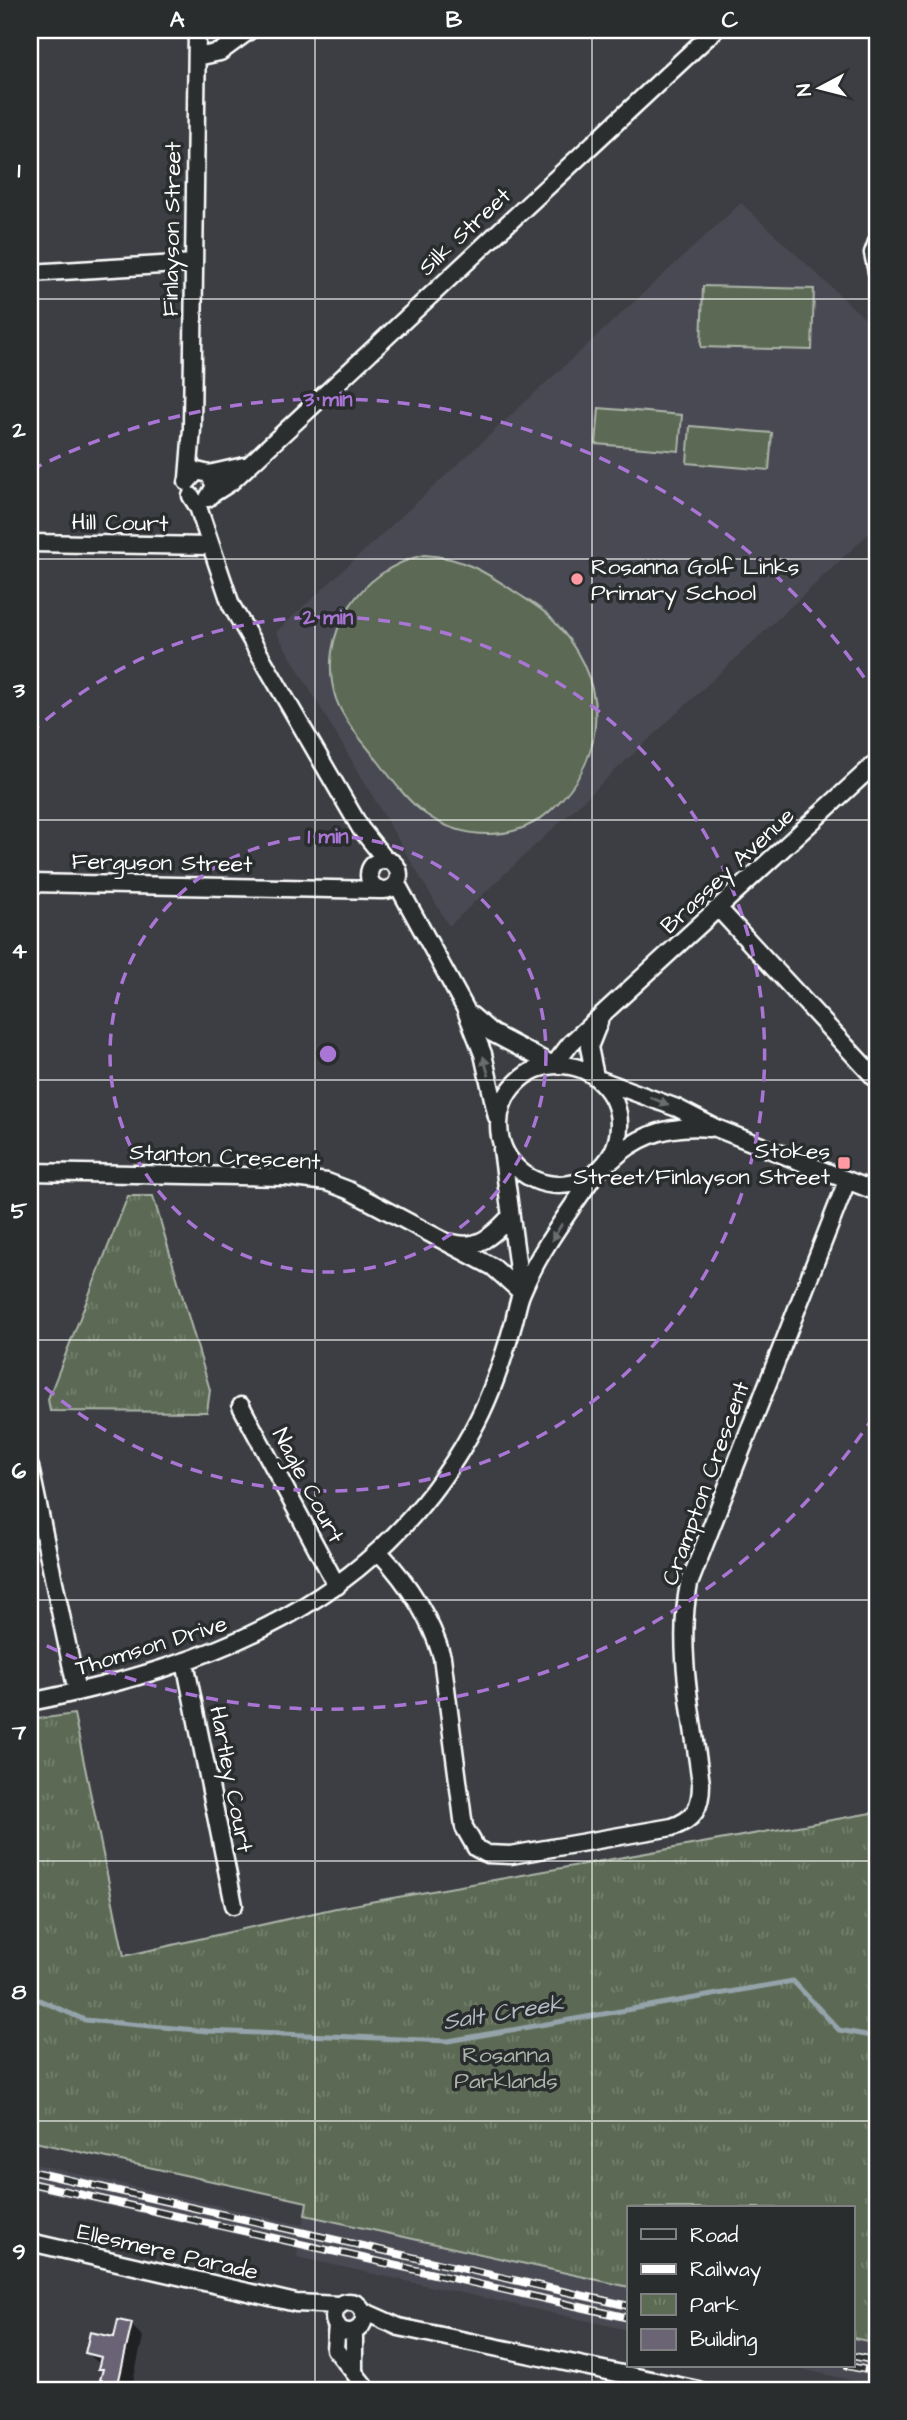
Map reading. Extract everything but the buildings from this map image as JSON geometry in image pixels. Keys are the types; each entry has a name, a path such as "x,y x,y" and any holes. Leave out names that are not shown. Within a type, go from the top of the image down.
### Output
{"street":[{"name":"Finlayson Street","path":"188,478 192,429 197,30"},
{"path":"197,57 220,52 250,30"},
{"name":"Silk Street","path":"211,495 231,482 244,466 715,30"},
{"path":"877,242 873,261 877,272"},
{"path":"30,273 194,262"},
{"name":"Finlayson Street","path":"192,429 207,473"},
{"name":"Silk Street","path":"207,473 244,466"},
{"path":"210,546 211,495 215,483 207,473 197,471 188,478 187,489 198,507 210,546 231,605 360,829 375,866 372,884 387,888 411,914 465,1008 486,1065 506,1154 518,1169 541,1183 568,1185 598,1172 626,1147 645,1136 681,1127 716,1128"},
{"path":"191,496 201,499 211,495"},
{"name":"Hill Court","path":"30,543 210,546"},
{"name":"Brassey Avenue","path":"554,1065 565,1048 877,762"},
{"path":"375,866 394,862 399,870 387,888"},
{"name":"Ferguson Street","path":"335,887 375,866"},
{"name":"Ferguson Street","path":"30,883 387,888"},
{"path":"719,909 877,1080"},
{"path":"465,1008 492,1033 554,1065"},
{"name":"Brassey Avenue","path":"597,1078 589,1044 607,1012"},
{"path":"500,1131 504,1100 514,1086 535,1070 554,1065 576,1067 597,1078 677,1108 716,1128 877,1192"},
{"path":"597,1078 613,1097 620,1129 614,1151 598,1172"},
{"name":"Thomson Drive","path":"500,1131 509,1218 522,1292"},
{"name":"Stanton Crescent","path":"30,1172 306,1178 348,1191 446,1241 499,1272 522,1292"},
{"name":"Thomson Drive","path":"30,1702 185,1662 260,1633 307,1607 379,1552 434,1491 473,1430 494,1385 522,1292 598,1172"},
{"name":"Crampton Crescent","path":"379,1552 412,1593 436,1636 442,1657 461,1811 469,1839 476,1848 487,1854 511,1855 672,1827 691,1818 701,1800 684,1644 684,1607 689,1584 847,1181"},
{"name":"Stanton Crescent","path":"446,1241 460,1245 478,1243 509,1218"},
{"name":"Nagle Court","path":"240,1406 337,1586"},
{"path":"30,1467 77,1692"},
{"name":"Hartley Court","path":"185,1662 234,1905"},
{"name":"Ellesmere Parade","path":"30,2242 296,2303 339,2305"},
{"path":"368,2390 354,2369 335,2349 335,2313 339,2305 353,2302 363,2311 399,2327 698,2390"},
{"name":"Ellesmere Parade","path":"296,2303 336,2324"},
{"path":"354,2369 357,2330 364,2320 363,2311"},
{"path":"336,2324 345,2331 399,2327"}],"shaded area":[{"name":"Rosanna Golf Links Primary School","path":"741,203 877,330 877,526 449,926 276,632"},
{"path":"30,2163 302,2225 305,2215 627,2287 627,2330 297,2257 298,2248 30,2189"},
{"path":"855,2338 877,2343 877,2386 797,2368 855,2368"}],"green space":[{"path":"703,286 814,289 812,350 701,347"},
{"path":"599,408 682,415 679,451 596,444"},
{"path":"690,426 772,433 769,470 687,463"},
{"path":"424,555 450,559 472,567 494,578 542,610 569,640 583,664 592,689 595,715 593,740 585,765 570,789 550,811 522,828 489,834 473,833 441,823 427,815 392,780 348,722 336,699 331,675 332,651 348,608 381,574"},
{"path":"128,1196 153,1196 210,1390 207,1412 50,1411 48,1399"},
{"name":"Rosanna Parklands","path":"74,1714 124,1956 336,1908 877,1812 877,2343 855,2338 855,2206 627,2206 627,2287 305,2215 307,2202 30,2141 30,1720"}],"waterway":[{"name":"Salt Creek","path":"30,1996 85,2020 207,2031 448,2041 793,1981 839,2030 877,2037"}],"railway":[{"path":"30,2171 627,2306"},
{"path":"30,2183 627,2318"},
{"path":"855,2356 877,2361"},
{"path":"855,2367 877,2372"}],"place":[{"name":"Rosanna Golf Links Primary School","path":"577,579"},
{"name":"Stokes Street/Finlayson Street","path":"844,1163"}]}
